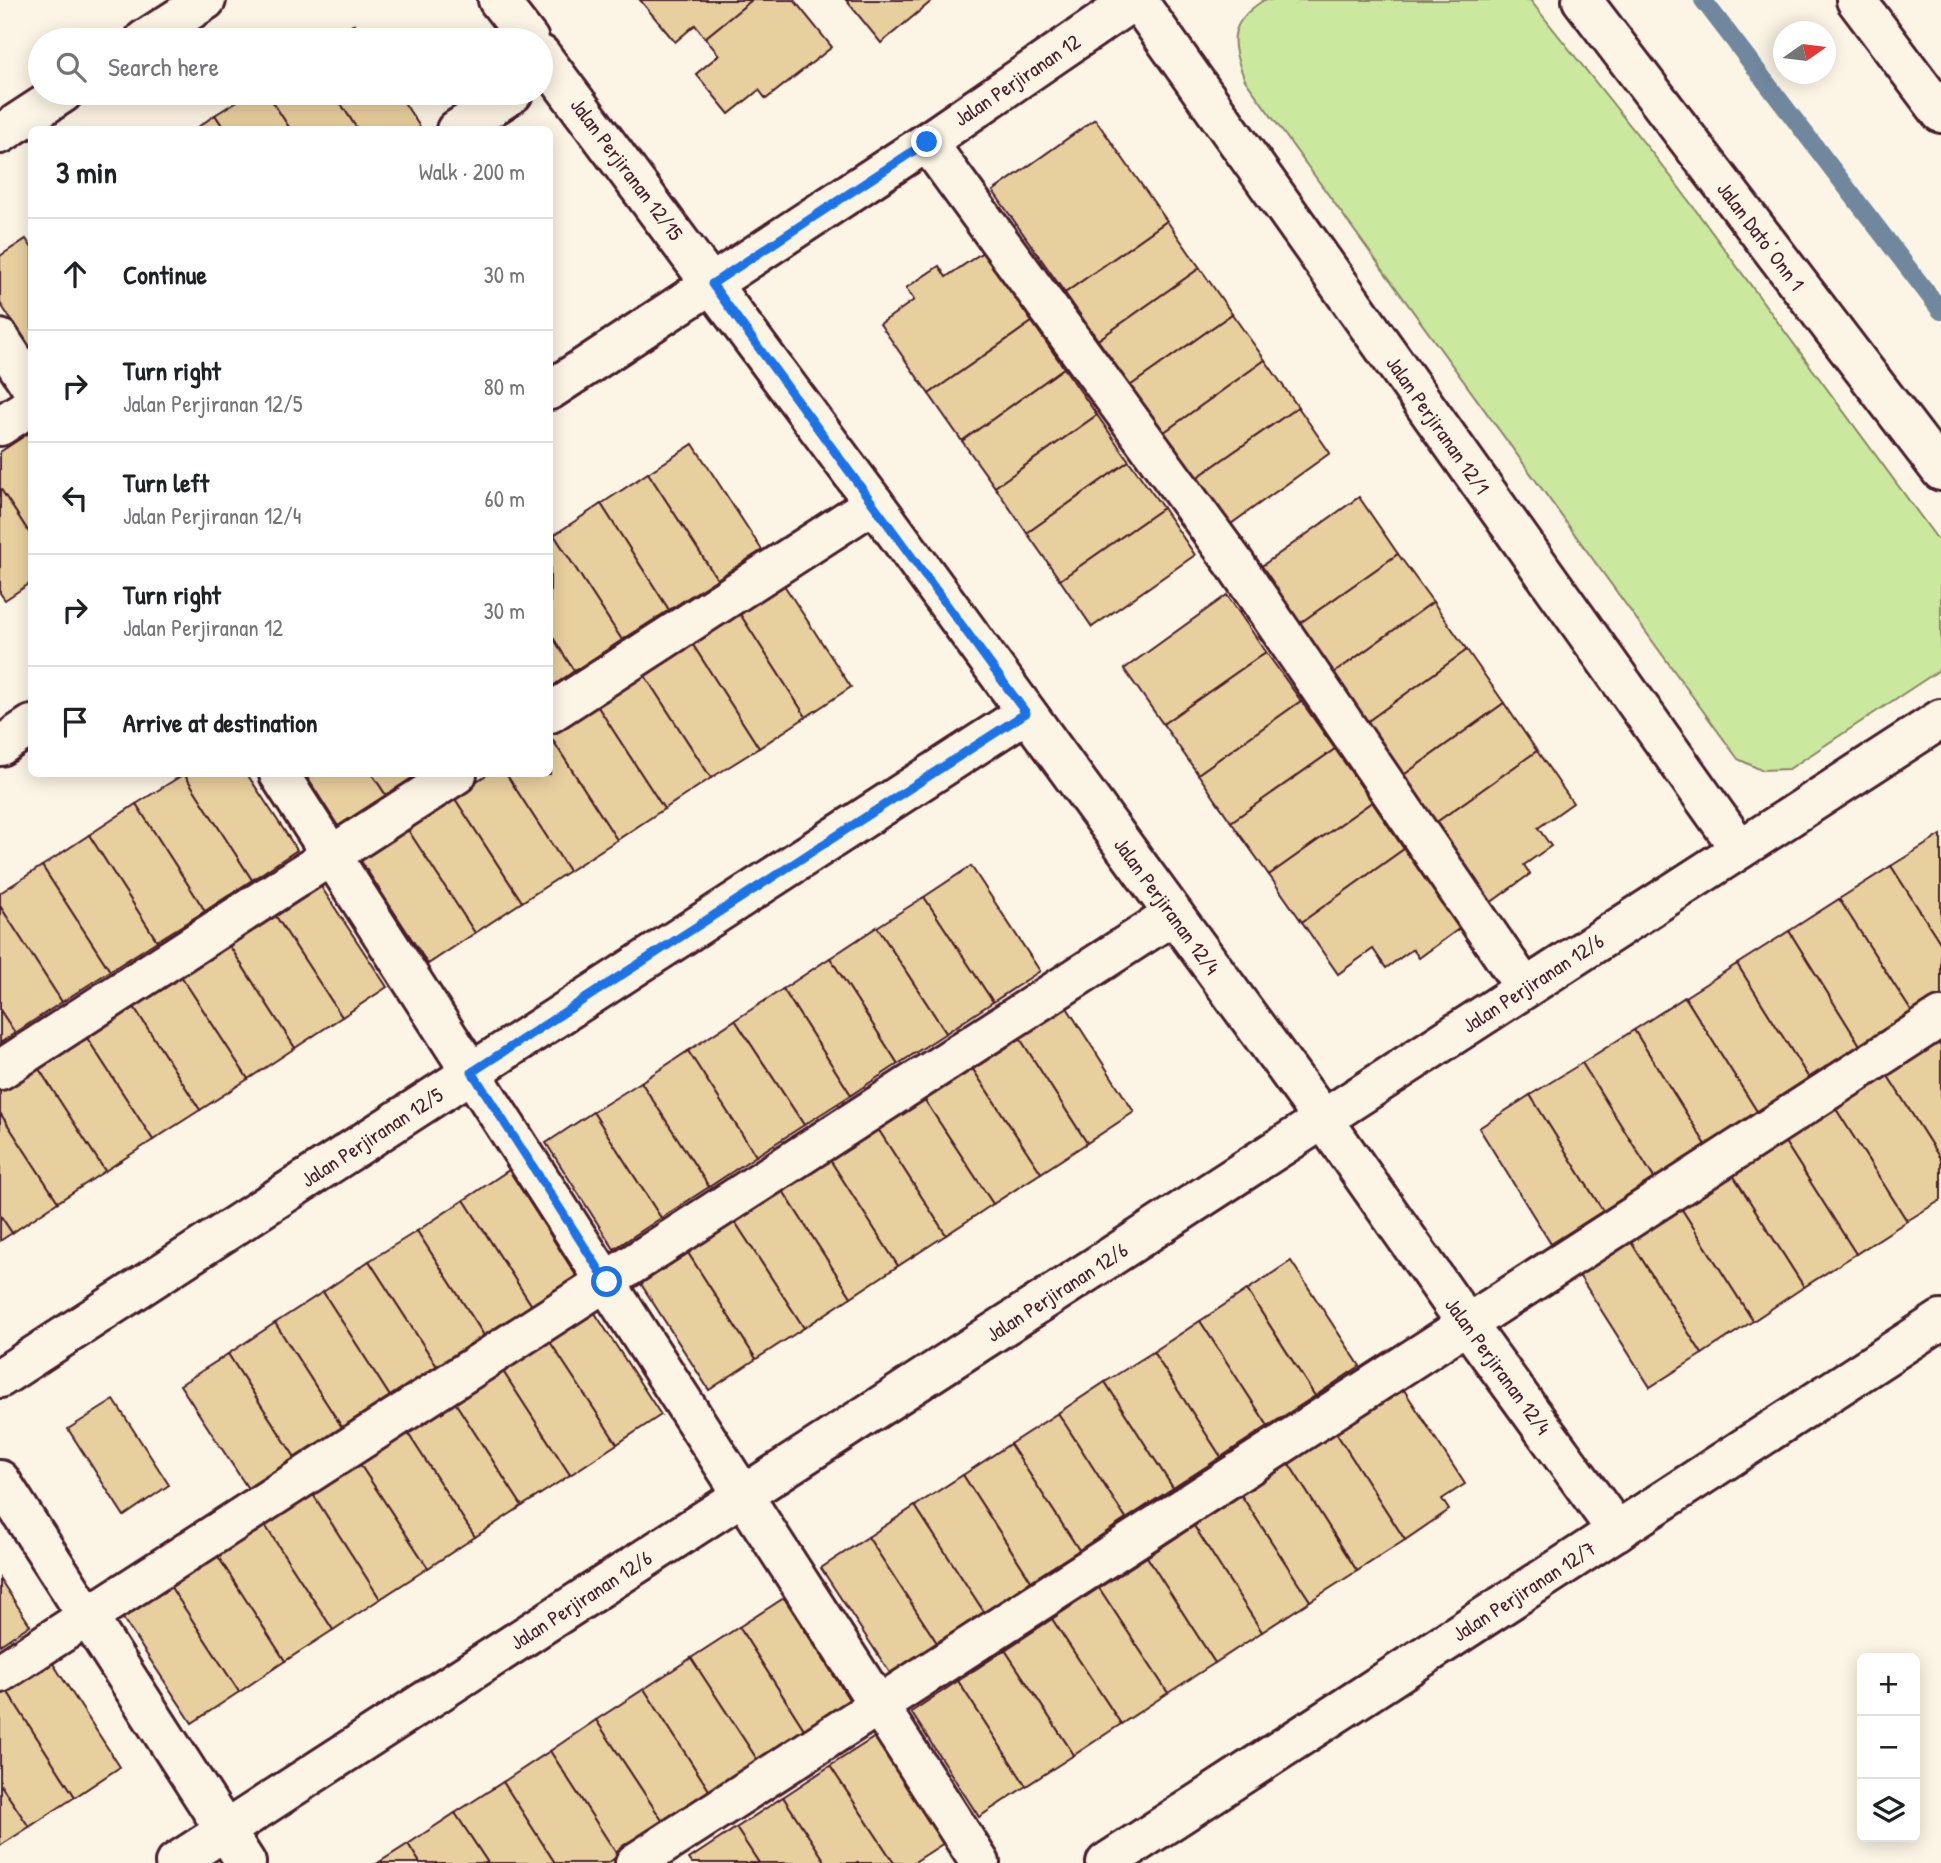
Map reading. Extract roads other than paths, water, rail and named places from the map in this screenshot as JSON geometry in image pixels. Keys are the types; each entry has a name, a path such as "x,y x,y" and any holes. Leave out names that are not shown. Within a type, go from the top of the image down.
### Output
{"street":[{"path":"163,28 206,0"},
{"name":"Jalan Perjiranan 12/15","path":"498,0 518,28"},
{"name":"Jalan Perjiranan 12","path":"553,388 927,142 1136,0"},
{"name":"Jalan Perjiranan 12/1","path":"1136,0 1740,849"},
{"name":"Jalan Dato' Onn 1","path":"1582,0 1941,471"},
{"path":"1856,0 1941,113"},
{"name":"Jalan Perjiranan 12/15","path":"553,75 712,284"},
{"path":"0,134 45,105"},
{"path":"462,126 495,105"},
{"path":"927,142 1235,564 1525,988"},
{"name":"Jalan Perjiranan 12/4","path":"712,284 1324,1119 1467,1324 1617,1531"},
{"path":"0,339 28,382"},
{"path":"0,426 28,408"},
{"path":"553,711 874,503"},
{"name":"Jalan Perjiranan 12/5","path":"0,1378 1026,713"},
{"name":"Jalan Perjiranan 12/6","path":"176,1863 1940,720"},
{"path":"0,746 28,728"},
{"path":"281,777 980,1863"},
{"path":"0,1070 452,777"},
{"path":"0,1673 1173,915"},
{"path":"635,1863 1941,1017"},
{"name":"Jalan Perjiranan 12/7","path":"1106,1863 1941,1320"},
{"path":"0,1480 246,1863"}],"waterway":[{"path":"1703,0 1941,311"}]}
